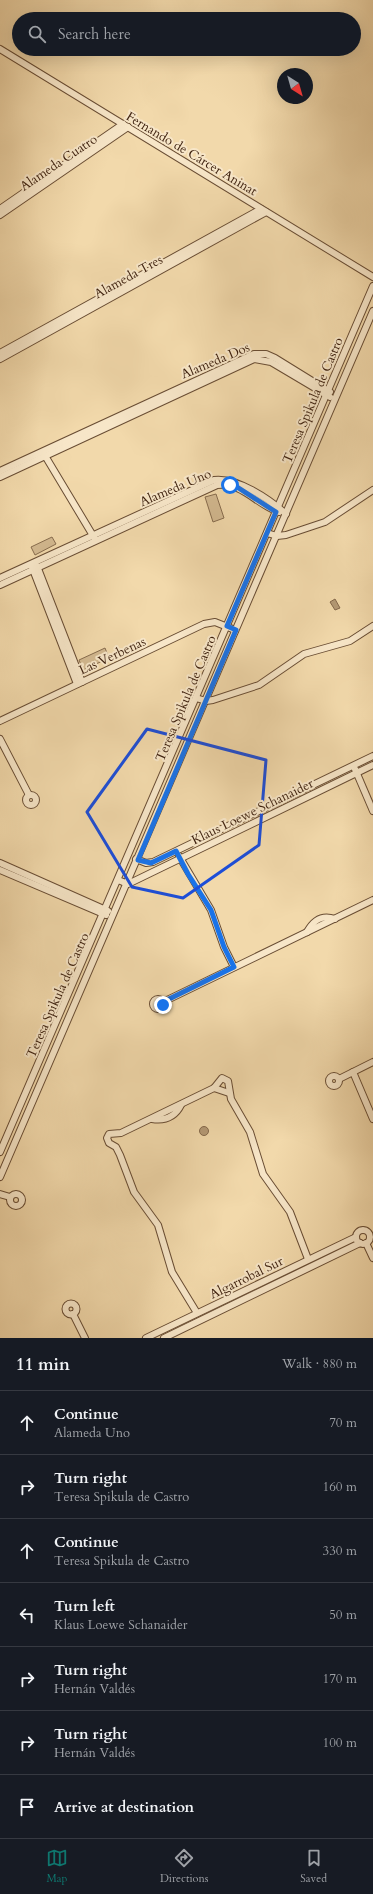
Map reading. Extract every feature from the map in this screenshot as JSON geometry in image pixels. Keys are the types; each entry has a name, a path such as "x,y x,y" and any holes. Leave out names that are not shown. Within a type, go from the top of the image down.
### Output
{"street":[{"name":"Fernando de Cárcer Aninat","path":"0,49 373,277"},
{"name":"Alameda Cuatro","path":"0,209 126,126"},
{"name":"Alameda Cuatro","path":"0,215 126,126"},
{"name":"Alameda Tres","path":"0,359 4,353 264,210"},
{"name":"Teresa Spikula de Castro","path":"0,1152 105,912 373,286"},
{"name":"Teresa Spikula de Castro","path":"0,1178 128,884 373,311"},
{"path":"0,344 4,353"},
{"name":"Alameda Dos","path":"0,471 44,453 254,354 272,356 336,398"},
{"path":"44,453 94,538"},
{"name":"Alameda Dos","path":"0,477 44,453"},
{"name":"Alameda Uno","path":"0,585 34,566 214,480 223,479 235,481 286,514"},
{"path":"267,533 276,536 290,534 330,520 373,490"},
{"path":"34,566 79,683"},
{"name":"Alameda Uno","path":"0,578 34,566"},
{"name":"Las Verbenas","path":"0,721 207,623 215,622 236,630"},
{"path":"196,698 206,701 255,686 304,654 350,641 373,626"},
{"path":"0,739 29,796"},
{"name":"Klaus Loewe Schanaider","path":"129,856 151,863 373,756"},
{"name":"Klaus Loewe Schanaider","path":"128,884 373,764"},
{"path":"353,766 357,772 373,812"},
{"path":"176,851 211,910 224,947 234,967"},
{"path":"0,863 114,916"},
{"path":"0,870 105,912"},
{"path":"118,880 128,884"},
{"path":"163,1002 307,932 318,919 327,917 335,919 373,900"},
{"path":"339,1079 373,1062"},
{"path":"353,1072 373,1119"},
{"name":"Teresa Spikula de Castro","path":"35,1073 43,1077"},
{"path":"116,1147 108,1142 107,1136 111,1133 121,1133 152,1118 162,1120 169,1118 181,1105 214,1088 221,1079 225,1078 228,1083 229,1093 234,1106 250,1132 263,1174 290,1212 308,1259"},
{"path":"214,1088 229,1093"},
{"path":"121,1133 117,1140 116,1147 130,1186 158,1225 174,1276 197,1313"},
{"path":"0,1194 10,1197"},
{"path":"373,1228 367,1231 360,1231 373,1258"},
{"path":"365,1239 367,1231"},
{"name":"Algarrobal Sur","path":"146,1338 308,1259 365,1239"},
{"name":"Algarrobal Sur","path":"164,1338 365,1239"},
{"path":"73,1314 85,1338"},
{"path":"140,1338 146,1338"}],"highlighted area":[{"path":"147,729 266,760 259,845 183,898 132,887 87,812"}],"shaded area":[{"path":"216,494 224,518 213,522 205,497"},
{"path":"52,537 56,544 35,555 31,547"},
{"path":"335,599 340,608 335,610 330,602"},
{"path":"105,648 109,658 83,670 79,660"},
{"path":"204,1126 209,1131 204,1136 199,1131"}],"route":[{"path":"163,1005 163,1002 234,967 224,947 211,910 188,874 176,851 151,863 138,860 236,630 227,626 276,512 237,487 230,485"}]}
